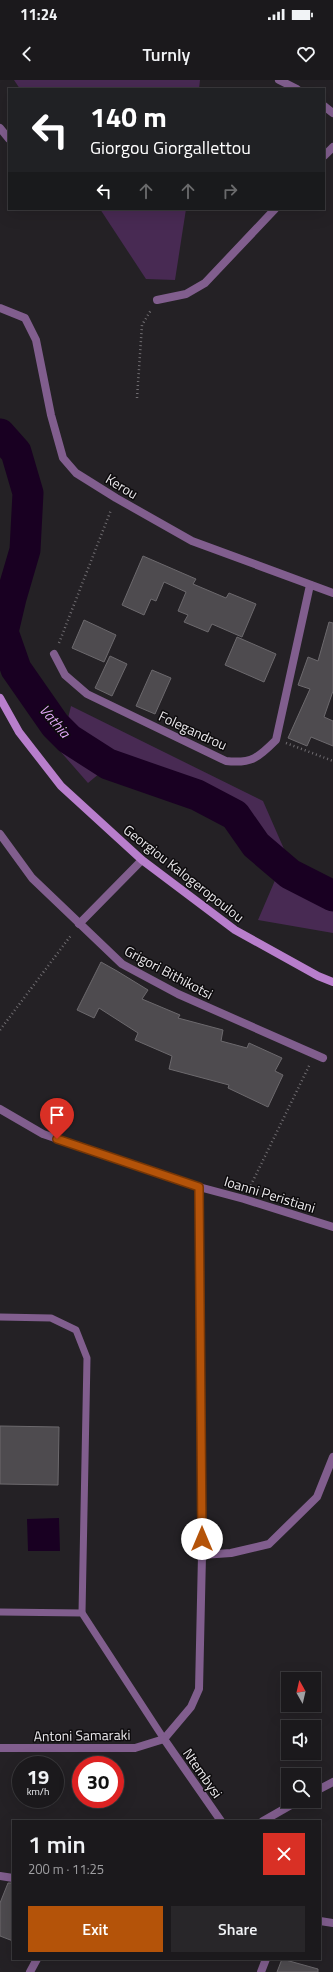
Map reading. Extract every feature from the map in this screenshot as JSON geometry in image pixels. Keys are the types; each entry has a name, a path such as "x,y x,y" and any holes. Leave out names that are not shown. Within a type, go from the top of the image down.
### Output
{"street":[{"path":"279,80 294,88"},
{"path":"325,107 333,113"},
{"path":"0,128 8,138"},
{"path":"325,155 333,147"},
{"path":"157,300 186,294 205,283 274,210"},
{"name":"Kerou","path":"0,308 25,318 36,340 63,458 76,473 116,498 192,541 333,593"},
{"path":"276,740 310,585"},
{"name":"Folegandrou","path":"54,654 65,675 87,694 226,761 241,763 258,757 276,740"},
{"name":"Georgiou Kalogeropoulou","path":"0,698 20,732 61,786 142,860 235,930 318,976 333,982"},
{"name":"Grigori Bithikotsi","path":"0,834 32,878 122,964 178,994 323,1058"},
{"path":"79,924 142,860"},
{"name":"Ioanni Peristiani","path":"0,1109 43,1134 199,1187 244,1198 333,1227"},
{"path":"164,1739 191,1707 199,1689 202,1555 199,1187"},
{"path":"202,1555 231,1554 270,1544 317,1497 333,1457"},
{"name":"Antoni Samaraki","path":"0,1748 135,1748 164,1739"},
{"name":"Ntembysi","path":"164,1739 220,1820"},
{"path":"321,1788 333,1782"},
{"path":"265,1820 286,1808"},
{"path":"0,1876 12,1878"},
{"path":"321,1921 333,1923"},
{"path":"30,1972 36,1960"},
{"path":"261,1972 266,1960"}],"lane":[{"path":"0,1317 52,1318 76,1330 87,1358 82,1613 164,1739"},
{"path":"0,1612 82,1613"}],"path":[{"path":"137,398 142,325 157,300"},
{"path":"54,654 116,498"},
{"path":"276,740 333,761"},
{"path":"0,1030 79,924"},
{"path":"244,1198 314,1054"}],"shaded area":[{"path":"14,80 200,80 199,88 19,88"},
{"path":"101,210 186,210 175,280 146,279"},
{"path":"71,706 263,801 291,865 333,879 333,933 258,920 276,878 222,823 118,758 88,783 60,751"},
{"path":"59,1518 60,1551 28,1551 27,1519"}],"building":[{"path":"143,556 196,579 193,584 226,598 229,593 256,604 242,637 212,624 208,632 184,622 188,615 178,611 186,592 164,582 156,601 151,599 144,615 122,605"},
{"path":"84,620 116,635 104,662 72,648"},
{"path":"329,622 333,623 333,691 324,717 333,721 333,746 311,737 307,746 288,738 310,689 298,685 308,657 318,661"},
{"path":"237,637 276,654 264,682 225,665"},
{"path":"110,656 127,664 112,696 95,688"},
{"path":"152,670 171,678 155,714 136,706"},
{"path":"101,962 148,990 142,999 180,1015 178,1018 223,1030 221,1041 247,1048 249,1043 282,1058 275,1071 283,1075 268,1107 228,1088 229,1085 169,1069 172,1056 135,1040 138,1033 99,1008 94,1018 77,1010"},
{"path":"0,1426 59,1427 58,1485 0,1484"},
{"path":"8,1883 12,1883 12,1941 0,1936 0,1903"},
{"path":"282,1960 318,1969 318,1972 277,1972"}],"waterway":[{"name":"Vathia","path":"0,434 16,452 28,493 25,550 3,632 16,669 55,725 69,739 108,764 197,795 235,815 256,845 290,874 333,896"}],"route":[{"path":"57,1139 199,1187 202,1539"}]}
